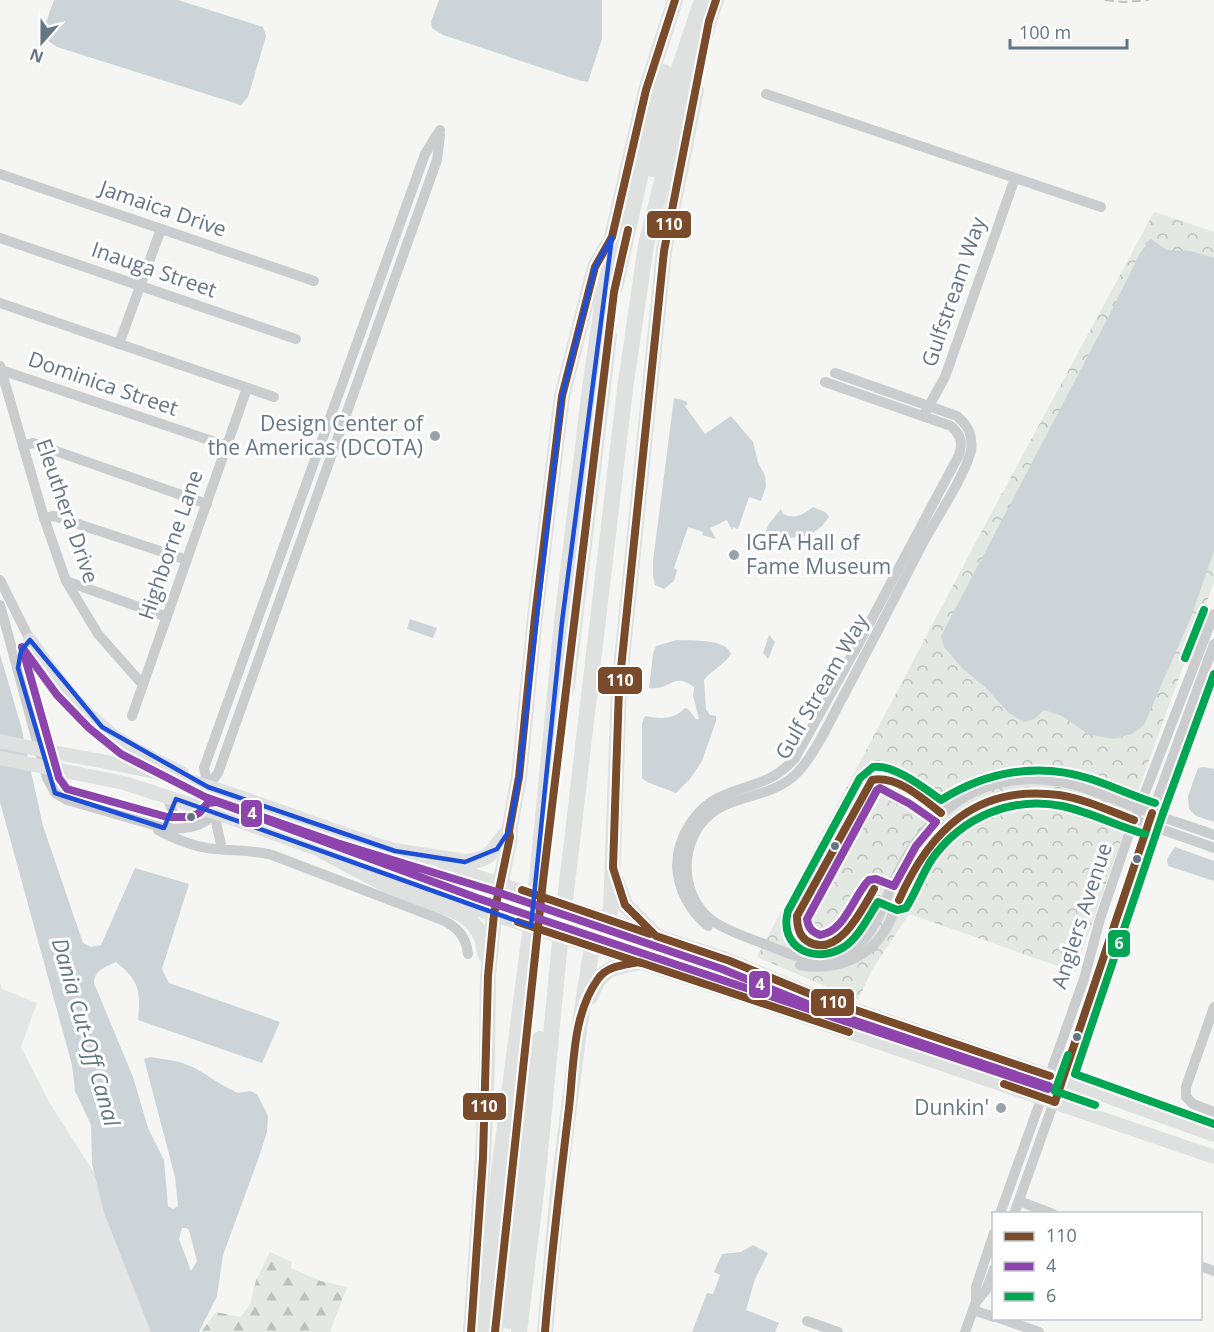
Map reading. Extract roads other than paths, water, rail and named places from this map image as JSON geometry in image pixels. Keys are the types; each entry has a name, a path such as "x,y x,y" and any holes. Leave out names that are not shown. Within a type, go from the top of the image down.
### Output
{"highway":[{"path":"519,1332 537,1185 563,610 590,388 612,237 646,90 675,0"},
{"path":"508,1332 547,946 551,884 614,292 659,88 687,0"},
{"path":"551,884 620,347 636,243 671,93 702,0"},
{"path":"551,884 646,245 679,112 716,0"},
{"path":"547,946 592,940 609,920 619,688 664,251 709,21"},
{"path":"471,1332 484,1135 494,914 510,837 509,831 520,765 535,617 562,396 595,267 612,237"},
{"path":"395,851 465,862 475,861 493,852 509,831"},
{"path":"324,852 387,885 460,913 471,920 479,929 490,964"},
{"path":"613,868 625,905 656,936"},
{"path":"544,1332 558,1191 592,940 585,913"},
{"path":"482,1332 498,1179 547,946"},
{"path":"495,1332 547,946"},
{"path":"580,1023 599,977 608,969 620,964 639,962"}],"main road":[{"path":"30,640 61,683 102,727 127,745 208,787"},
{"path":"0,741 141,769 208,787 340,834 500,882 730,961 820,998 1056,1078 1214,1135"},
{"path":"0,758 124,783 214,812 494,914 547,946"},
{"path":"592,940 639,962 1214,1157"},
{"path":"749,998 764,996 792,1005 806,1006 820,998"},
{"path":"813,1020 817,1015 828,1013 860,1023 904,1026"}],"street":[{"path":"766,94 1101,207"},
{"path":"208,787 218,773 437,160 441,130 425,154 204,768 208,787 222,849"},
{"name":"Jamaica Drive","path":"0,174 314,281"},
{"name":"Gulfstream Way","path":"926,412 945,377 1015,178"},
{"path":"119,344 161,229"},
{"name":"Inauga Street","path":"0,238 296,339"},
{"path":"0,303 274,397"},
{"name":"Eleuthera Drive","path":"1,368 44,518 66,581 98,634 143,685"},
{"name":"Dominica Street","path":"1,368 227,446"},
{"name":"Gulf Stream Way","path":"835,373 926,412 951,426 961,438 962,446 860,641 795,758 787,768 766,782 720,796 695,817 686,830 677,870 681,888 689,906 714,930 741,942 801,965 833,966 857,958 877,942 888,926 909,874 925,848 950,823 974,807 1016,794 1044,794 1073,799 1134,820"},
{"name":"Gulf Stream Way","path":"825,382 926,412 957,416 968,426 972,443 969,458 836,710 802,767 776,788 716,808 697,829 686,862 688,880 694,899 713,921 739,934 803,958 813,960 834,957 852,950 869,936 879,919 903,861 914,844 941,813 967,796 1005,783 1037,779 1078,786 1138,809 1150,818"},
{"name":"Highborne Lane","path":"132,716 247,388"},
{"path":"23,446 33,443 207,504"},
{"path":"44,518 54,516 187,560"},
{"path":"0,580 30,640 21,651 18,668"},
{"path":"66,581 166,617"},
{"path":"0,605 47,778 55,793 67,800 147,825 164,828 176,829 202,824 210,819 214,812"},
{"name":"Anglers Avenue","path":"1015,1212 1054,1102 1056,1078 1100,920 1138,809 1214,614"},
{"name":"Anglers Avenue","path":"1001,1212 1041,1097 1056,1078 1097,981 1150,818 1214,644"},
{"path":"164,828 173,813 167,796"},
{"path":"1134,820 1150,818 1211,840"},
{"path":"147,825 170,836 208,848 254,851 282,858 440,919 461,933 466,940 468,954"},
{"path":"1214,1008 1186,1087 1186,1097 1193,1104 1214,1112"},
{"path":"1019,1201 1048,1212"},
{"path":"975,1306 976,1287 992,1236"},
{"path":"965,1332 975,1306 986,1290 992,1272"},
{"path":"975,1306 992,1316"},
{"path":"1005,1320 1039,1332"},
{"path":"807,1321 838,1332"}],"water":[{"path":"54,0 178,0 263,27 266,36 248,97 241,105 57,47 44,38 45,25"},
{"path":"439,0 602,0 602,39 588,82 443,35 432,28 431,22"},
{"path":"1151,239 1167,250 1190,251 1214,258 1214,551 1191,617 1144,725 1132,734 1113,739 1088,734 1062,716 1044,710 1034,719 1024,722 1009,713 985,687 963,669 944,647 941,636 1140,253 1146,247 1145,243"},
{"path":"674,398 686,401 688,404 685,406 705,434 731,416 753,442 758,462 765,476 766,486 761,501 749,497 738,529 733,527 732,530 727,520 710,528 716,539 702,535 703,532 688,527 674,568 677,570 674,581 664,589 655,585 653,561"},
{"path":"813,507 829,516 817,530 792,538 765,534 768,525 781,509 783,514 796,516"},
{"path":"410,619 437,628 433,638 407,629"},
{"path":"769,635 775,642 768,659 763,653"},
{"path":"677,640 715,643 728,649 731,654 704,680 706,709 710,715 716,716 716,721 702,761 690,779 676,793 642,778 642,723 645,716 666,718 676,715 685,708 696,719 699,719 693,696 694,687 676,681 662,687 649,688 656,646"},
{"name":"Dania Cut-Off Canal","path":"0,654 21,726 43,826 83,943 91,947 101,945 135,868 189,884 162,969 169,983 280,1022 262,1063 138,1020 137,987 130,975 116,962 96,975 94,983 133,1077 148,1128 164,1160 168,1206 173,1209 178,1206 175,1177 144,1059 151,1057 180,1062 238,1093 250,1091 257,1094 268,1116 267,1132 259,1157 223,1255 217,1296 199,1332 151,1332 104,1213 92,1164 91,1125 75,1091 72,1065 0,802","holes":["182,1228 189,1230 197,1261 191,1271 179,1239"]},
{"path":"1198,768 1214,769 1214,822 1196,816 1189,809 1188,796"},
{"path":"1175,847 1214,861 1214,881 1168,866 1167,859"},
{"path":"753,1245 768,1253 755,1279 746,1310 779,1323 775,1332 692,1332 707,1293 713,1294 720,1275 714,1272 722,1254 741,1252"}],"railway":[{"path":"1105,0 1124,2 1149,0"}],"place":[{"name":"Design Center of the Americas (DCOTA)","path":"435,436"},
{"name":"IGFA Hall of Fame Museum","path":"734,555"},
{"name":"Dunkin'","path":"1001,1108"}]}
